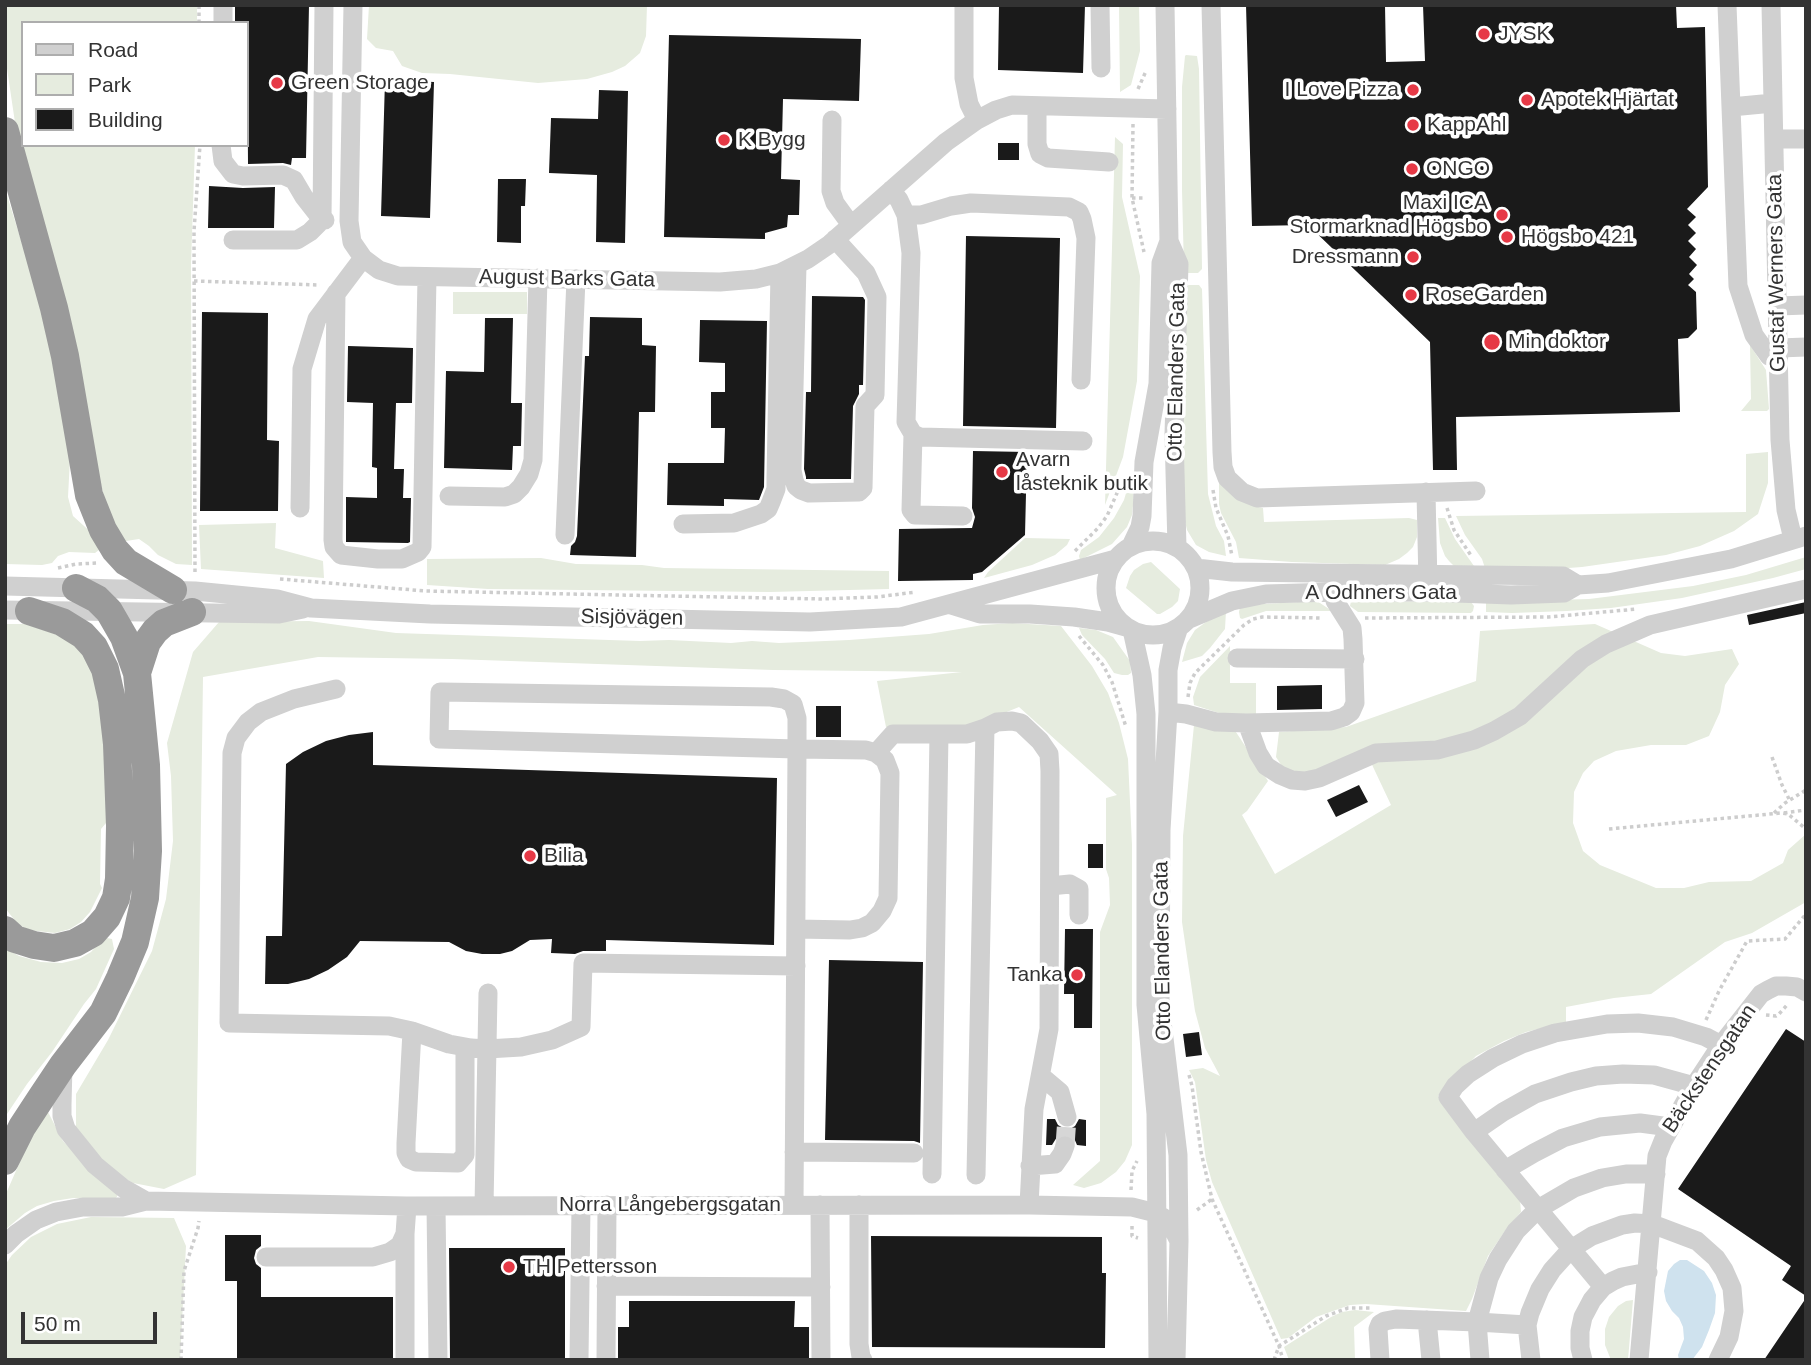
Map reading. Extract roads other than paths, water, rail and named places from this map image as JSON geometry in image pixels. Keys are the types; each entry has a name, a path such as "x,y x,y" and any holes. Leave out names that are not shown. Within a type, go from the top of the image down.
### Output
{"highway":[{"path":"5,131 54,308 89,495 103,530 126,562 179,580"},
{"path":"5,1161 22,1127 63,1065 103,1013 135,942 145,898 148,851 146,765 137,673 118,625 109,611 97,599 75,588"},
{"path":"5,930 15,939 34,945 54,948 75,943 93,933 107,917 116,898 119,879 117,744 113,700 105,669 94,647 83,635 22,602"},
{"path":"137,673 147,642 155,631 164,623 192,612"}],"street":[{"path":"233,240 297,240 322,220 324,5"},
{"path":"300,508 302,369 317,319 363,258 352,242 349,221 354,5"},
{"path":"964,5 964,78 969,104 977,120"},
{"path":"1100,5 1101,68"},
{"name":"Otto Elanders Gata","path":"1131,546 1143,516 1144,462 1158,384 1161,263 1168,241 1165,5"},
{"path":"1211,5 1222,452 1225,473 1242,492 1257,498 1476,491"},
{"path":"1727,5 1738,286 1754,335 1769,356 1806,347"},
{"name":"Gustaf Werners Gata","path":"1771,5 1781,452 1786,510 1800,538"},
{"path":"1731,107 1773,103"},
{"name":"August Barks Gata","path":"363,258 379,270 398,275 427,277 720,282 756,279 788,269 808,259 835,239 946,142 996,110 1012,105 1167,109"},
{"path":"1037,106 1037,144 1040,154 1048,158 1109,162"},
{"path":"832,120 831,191 835,203 851,225"},
{"path":"1774,139 1806,139"},
{"path":"221,147 223,161 233,174 283,175 294,180 322,220 349,221"},
{"path":"891,190 906,215 911,253 906,422 913,434 911,510 915,515 963,516"},
{"path":"906,215 921,215 971,203 1069,207 1079,212 1086,238 1081,380"},
{"path":"788,269 794,480 796,486 808,493 859,492 863,488 865,406 875,395 877,297 866,273 835,239"},
{"name":"Otto Elanders Gata","path":"1168,241 1179,264 1174,422 1177,547"},
{"path":"683,524 742,521 761,514 768,509 771,502 776,489 788,269"},
{"path":"339,290 334,547 341,555 402,559 418,552 422,547 427,277"},
{"path":"449,496 505,497 514,494 529,474 533,460 538,278"},
{"path":"565,535 576,279"},
{"path":"1778,306 1806,305"},
{"path":"913,434 920,437 1083,441"},
{"path":"1426,492 1428,583"},
{"name":"A Odhners Gata","path":"1196,568 1428,583 1511,595 1564,593 1578,585 1608,583 1731,559 1800,538"},
{"path":"1115,559 1131,546 1144,541 1158,541 1177,547 1188,556 1196,568"},
{"name":"Otto Elanders Gata","path":"1115,559 1107,580 1107,595 1112,610 1121,622 1130,628 1142,675 1146,713 1146,1005 1156,1114 1158,1360"},
{"name":"Sisjövägen","path":"22,602 75,588 179,580 311,608 430,614 810,622 901,617 1115,559"},
{"name":"Otto Elanders Gata","path":"1176,1360 1178,1155 1160,1005 1161,830 1168,670 1172,648 1183,624 1195,609 1199,596 1200,581 1196,568"},
{"name":"A Odhners Gata","path":"1183,624 1232,601 1266,594 1334,592 1428,583 1477,575 1563,576 1578,585"},
{"name":"Sisjövägen","path":"5,586 22,602 109,611 279,614 311,608"},
{"path":"1247,723 1258,753 1266,765 1293,780 1319,778 1376,753 1437,750 1455,746 1474,740 1520,716 1582,659 1650,625 1806,589"},
{"path":"1168,712 1216,722 1331,721 1344,718 1355,703 1355,659 1352,628 1335,601 1334,592"},
{"path":"951,604 980,614 1030,614 1108,622 1140,633 1156,635 1172,631 1183,624"},
{"path":"1237,658 1355,659"},
{"path":"336,689 294,699 261,712 248,722 236,738 232,753 229,1023 389,1026 465,1047 521,1047 552,1040 581,1027 583,963 796,966"},
{"path":"794,1205 797,929 797,749 797,718 793,704 784,699 757,697 440,692 439,739 797,749 866,750 876,753 885,761 890,773 888,898 872,923 862,929 797,929"},
{"path":"876,753 893,734 967,734 997,722 1012,720 1021,723 1049,754 1049,1029 1034,1109 1030,1205"},
{"path":"976,1175 985,729"},
{"path":"932,1174 939,733"},
{"path":"1050,886 1070,884 1079,889 1079,915"},
{"name":"Bäckstensgatan","path":"1639,1360 1657,1156 1670,1127 1721,1045 1761,994 1776,986 1797,987 1806,992"},
{"path":"484,1206 488,993"},
{"path":"1603,1287 1448,1097 1468,1074 1493,1058 1522,1044 1555,1033 1607,1024 1638,1023 1673,1027 1721,1045"},
{"path":"412,1031 405,1143 409,1160 415,1162 458,1163 465,1155 465,1047"},
{"path":"63,1065 62,1116 66,1129 95,1165 123,1188 146,1201"},
{"path":"1474,1132 1535,1094 1596,1076 1654,1075 1694,1086"},
{"path":"1041,1076 1060,1092 1067,1117"},
{"path":"1505,1170 1563,1138 1600,1127 1640,1123 1670,1127"},
{"path":"1030,1167 1055,1164 1065,1146"},
{"path":"794,1152 914,1153"},
{"path":"1480,1360 1477,1322 1489,1278 1516,1231 1538,1209 1574,1188 1602,1178 1626,1174 1656,1174"},
{"name":"Norra Långebergsgatan","path":"5,1245 36,1220 56,1212 83,1207 122,1207 146,1201 407,1206 1030,1205 1132,1207 1156,1213"},
{"path":"579,1360 581,1205"},
{"path":"606,1360 607,1205"},
{"path":"820,1205 821,1360"},
{"path":"859,1205 859,1344 863,1360"},
{"path":"405,1360 407,1206"},
{"path":"436,1206 438,1360"},
{"path":"1156,1213 1168,1221 1179,1241"},
{"path":"1531,1360 1527,1325 1540,1289 1552,1270 1571,1248 1603,1231 1635,1223 1652,1224 1697,1241 1716,1258 1724,1270 1732,1287 1734,1311 1729,1337 1718,1360"},
{"path":"266,1257 373,1257 390,1252 400,1245 405,1234"},
{"path":"1583,1360 1579,1339 1583,1317 1592,1300 1603,1287 1622,1277 1648,1272"},
{"path":"606,1286 821,1287"},
{"path":"1380,1360 1378,1329 1385,1321 1395,1319 1527,1325"},
{"path":"1427,1320 1431,1360"}],"water":[{"path":"1680,1260 1687,1260 1704,1271 1716,1295 1715,1313 1709,1330 1702,1347 1692,1360 1679,1360 1678,1355 1684,1339 1683,1327 1666,1301 1664,1291 1668,1271"}],"tunnel":[{"path":"1065,1146 1067,1117"}],"place":[{"name":"JYSK","path":"1484,34"},
{"name":"Green Storage","path":"277,83"},
{"name":"I Love Pizza","path":"1413,90"},
{"name":"Apotek Hjärtat","path":"1527,100"},
{"name":"KappAhl","path":"1413,125"},
{"name":"K Bygg","path":"724,140"},
{"name":"ONGO","path":"1412,169"},
{"name":"Maxi ICA Stormarknad Högsbo","path":"1502,215"},
{"name":"Högsbo 421","path":"1507,237"},
{"name":"Dressmann","path":"1413,257"},
{"name":"RoseGarden","path":"1411,295"},
{"name":"Min doktor","path":"1492,342"},
{"name":"Avarn låsteknik butik","path":"1002,472"},
{"name":"Bilia","path":"530,856"},
{"name":"Tanka","path":"1077,975"},
{"name":"TH Pettersson","path":"509,1267"}]}
